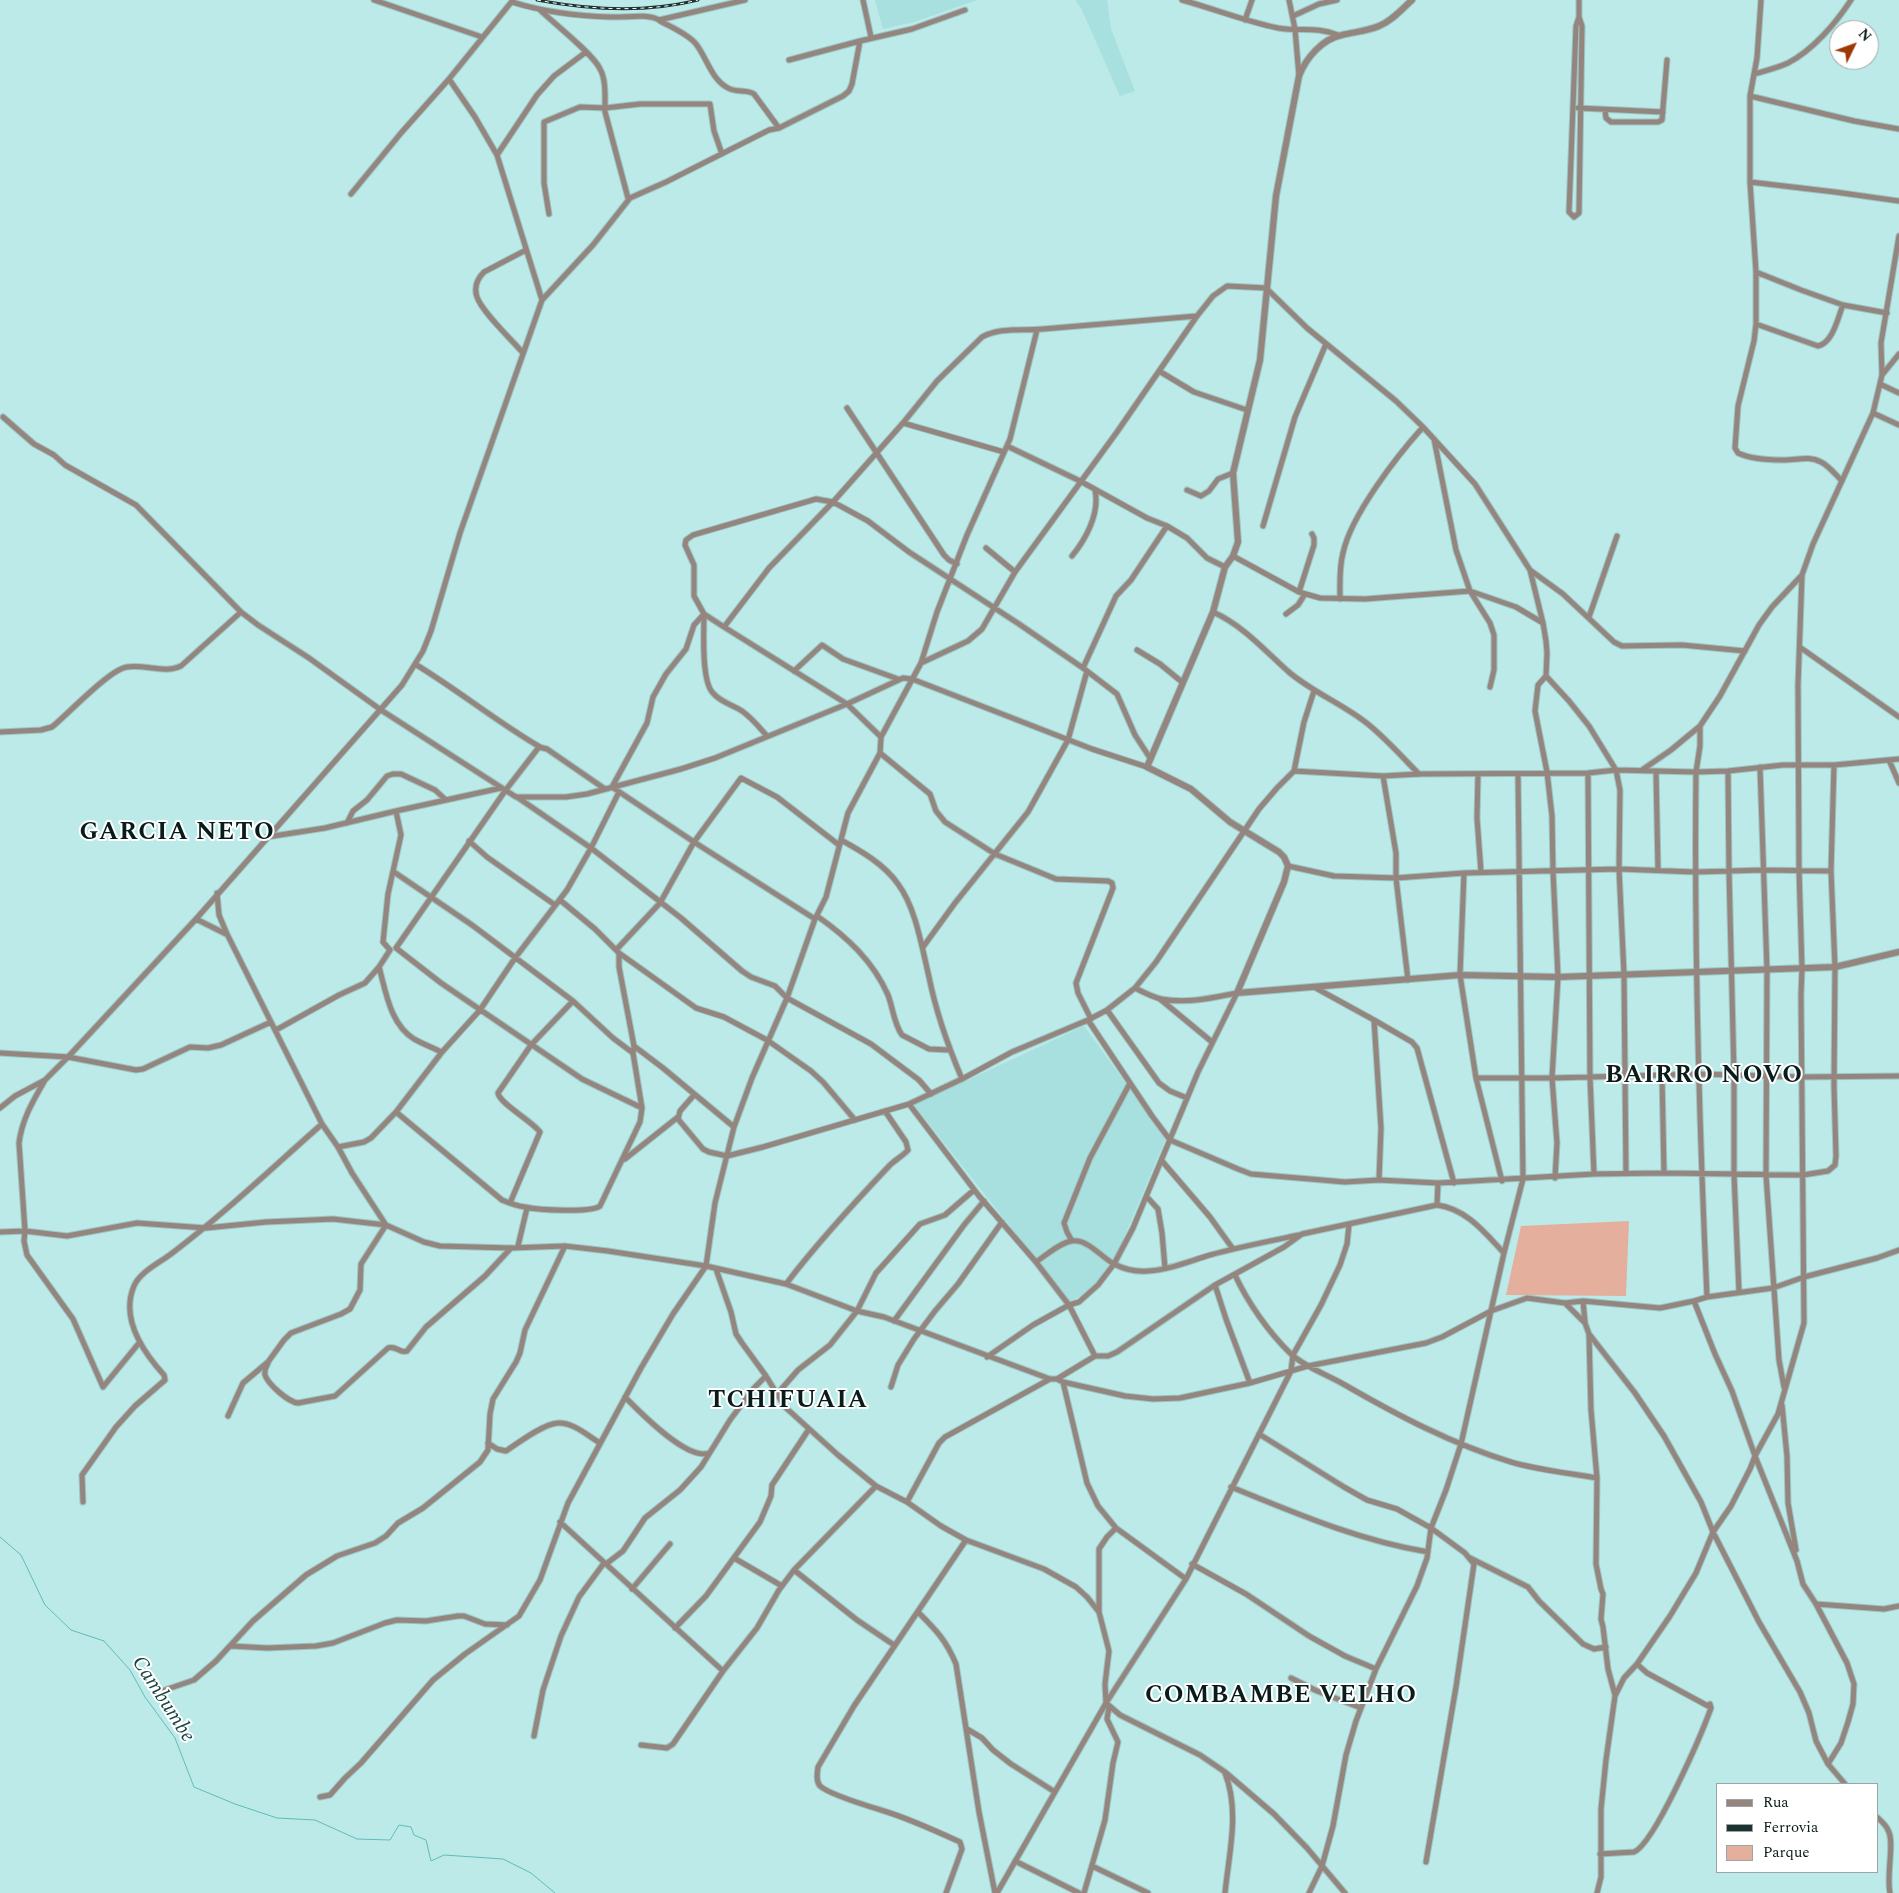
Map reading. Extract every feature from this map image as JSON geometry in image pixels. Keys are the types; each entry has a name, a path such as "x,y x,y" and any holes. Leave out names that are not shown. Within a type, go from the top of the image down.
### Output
{"street":[{"path":"374,0 482,37"},
{"path":"659,20 745,0"},
{"path":"862,0 871,37"},
{"path":"1182,0 1195,2 1245,20 1282,28 1321,30 1338,36"},
{"path":"1245,20 1252,0"},
{"path":"1289,0 1295,29 1299,76"},
{"path":"1293,16 1319,4 1337,0"},
{"path":"1147,767 1212,612 1225,567 1233,556 1238,542 1233,473 1260,360 1276,196 1299,76 1303,66 1318,48 1338,36 1380,26 1390,20 1412,0"},
{"path":"1579,0 1579,18 1576,26 1569,212 1574,217 1579,213 1582,26 1579,18"},
{"path":"1760,0 1754,74 1750,96 1750,182 1756,272 1756,324 1754,341 1738,406 1735,448 1738,453 1750,457 1782,460 1810,458 1831,469 1842,481"},
{"path":"1754,74 1794,60 1817,41 1839,18 1852,0"},
{"path":"351,194 401,132 450,79 513,1 540,10 610,17 653,17 692,40 701,50 714,74 729,89 748,91 754,94 779,128"},
{"path":"540,10 586,52 600,69 605,94 604,108 628,198 630,198"},
{"path":"789,60 871,37 912,29 965,10"},
{"path":"139,1343 102,1387 73,1320 27,1255 24,1241 19,1143 21,1129 30,1106 45,1080 196,919 217,892 402,685 415,664 431,631 460,533 542,300 593,245 630,198 847,94 852,84 860,41"},
{"path":"497,155 537,95 564,68 586,52"},
{"path":"1605,110 1606,118 1611,122 1658,122 1662,120 1667,60"},
{"path":"450,79 497,155 542,300"},
{"path":"1750,96 1854,121 1899,128"},
{"path":"549,214 544,183 544,122 580,108 605,108 640,104 710,104 714,131 722,154"},
{"path":"1573,108 1663,112"},
{"path":"1750,182 1899,201"},
{"path":"1596,1893 1601,1877 1601,1809 1615,1696 1624,1678 1637,1664 1670,1616 1696,1573 1714,1532 1731,1506 1778,1414 1804,1324 1798,685 1802,575 1873,413 1882,374 1881,343 1899,236"},
{"path":"523,353 479,303 476,288 479,276 484,272 526,250"},
{"path":"1756,272 1843,305 1887,313"},
{"path":"921,663 976,636 982,629 1015,572 1213,296 1227,286 1266,288 1326,344 1396,401 1423,426 1475,484 1530,570 1543,623 1547,653 1546,676 1538,685 1535,711 1547,772 1552,816 1558,977 1552,1078 1557,1143 1556,1178"},
{"path":"1756,324 1818,346 1828,340 1843,305"},
{"path":"724,627 769,568 833,502 903,423 937,381 982,337 990,332 1000,331 1038,330 1197,316"},
{"path":"320,1797 330,1795 361,1764 433,1680 465,1654 519,1616 540,1580 568,1503 600,1443 673,1314 706,1266 714,1203 734,1127 767,1040 787,998 816,918 826,897 848,813 880,753 881,737 921,663 937,612 950,579 1007,446 1015,423 1038,330"},
{"path":"1264,526 1295,417 1326,344"},
{"path":"1882,374 1899,354"},
{"path":"1159,371 1194,392 1247,410"},
{"path":"1880,384 1899,393"},
{"path":"846,408 944,555 956,564"},
{"path":"1873,413 1899,425"},
{"path":"3,417 34,444 54,455 65,465 136,505 241,612 258,625 309,658 381,710 591,848 706,938 742,971 751,977 775,986 787,998 871,1044 919,1080 931,1094"},
{"path":"903,423 1004,452"},
{"path":"1340,599 1343,552 1351,531 1362,510 1396,459 1423,426"},
{"path":"1433,437 1453,540 1470,591 1490,623 1494,635 1494,670 1490,687"},
{"path":"1007,446 1080,481 1147,518 1167,526 1187,538 1207,558 1225,567"},
{"path":"1187,490 1201,496 1209,491 1218,479 1233,473"},
{"path":"1072,556 1088,531 1097,500 1095,490"},
{"path":"881,737 847,704 704,614 694,596 694,565 685,545 689,537 816,499 833,502 868,521 908,552 1085,669 1119,696 1135,735 1150,758"},
{"path":"923,947 950,909 1028,812 1068,740 1085,669 1097,635 1116,596 1131,580 1167,526"},
{"path":"1299,592 1314,545 1312,534"},
{"path":"1589,617 1617,536"},
{"path":"986,548 1015,572"},
{"path":"1233,556 1299,592 1320,598 1366,600 1470,591 1516,607 1543,623"},
{"path":"1530,570 1563,594 1614,642 1622,646 1682,645 1744,651"},
{"path":"1642,770 1700,726 1720,696 1759,625 1772,607 1802,575"},
{"path":"1286,614 1298,605 1306,594"},
{"path":"0,732 41,730 52,727 112,674 125,667 142,666 172,670 181,666 241,612"},
{"path":"1212,612 1227,618 1244,630 1290,673 1314,691 1324,695 1364,721 1419,774"},
{"path":"704,614 704,656 709,687 712,692 757,723 767,736"},
{"path":"612,787 647,723 654,697 666,674 686,649 694,625 704,614"},
{"path":"794,671 822,645 843,660 898,679 912,679 1068,740 1147,767 1191,790 1230,822 1279,852 1284,857 1288,866 1284,882 1237,993 1212,1042 1133,1228 1114,1264 1085,1298 1033,1324 987,1357"},
{"path":"1800,648 1899,717"},
{"path":"1137,650 1160,664 1182,682"},
{"path":"415,664 448,684 497,720 540,747 547,749 605,789"},
{"path":"1546,676 1580,714 1616,770 1620,790 1626,1174"},
{"path":"516,797 566,797 587,794 681,769 715,758 847,704 898,679"},
{"path":"678,1117 703,1149 727,1156 803,1137 909,1104 962,1079 1012,1052 1089,1020 1107,1010 1135,988 1156,962 1259,809 1294,771 1304,722 1314,691"},
{"path":"1700,726 1700,746 1696,772 1696,972 1701,1174 1707,1297"},
{"path":"276,1030 339,995 365,983 390,950 396,948 503,790 540,747"},
{"path":"880,753 930,794 936,811 944,822 994,854 1056,879 1108,880 1112,883 1113,888 1076,982 1078,993 1089,1020 1170,1140 1251,1174 1345,1182 1379,1180 1454,1183 1556,1178 1594,1174 1803,1175 1828,1171 1835,1165 1836,1156 1836,967 1831,871 1834,765"},
{"path":"1294,771 1383,776 1547,772 1588,773 1616,770 1696,772 1800,764 1834,765 1899,759"},
{"path":"1889,760 1899,783"},
{"path":"1760,767 1767,970 1768,1075 1766,1175 1779,1360 1781,1378 1785,1388"},
{"path":"1656,771 1658,870"},
{"path":"1728,771 1734,1174 1739,1292"},
{"path":"1588,773 1590,1077 1594,1174"},
{"path":"347,823 353,811 367,800 387,776 393,774 401,774 435,790 446,800"},
{"path":"1478,774 1477,818 1481,872"},
{"path":"1309,1893 1322,1866 1333,1826 1346,1755 1361,1708 1376,1669 1417,1586 1428,1552 1431,1528 1461,1444 1469,1402 1523,1179 1518,774"},
{"path":"1383,776 1396,853 1396,878 1408,980"},
{"path":"396,1112 502,1200 527,1208 589,1211 597,1209 603,1202 640,1122 642,1108 633,1052 634,1046 617,952 660,903 694,842 741,778 777,798 840,842 878,864 899,885 904,893 923,947 929,978 949,1050 962,1079"},
{"path":"612,787 694,842 816,918 850,943 872,966 889,998 902,1035 928,1049 949,1050"},
{"path":"267,837 325,828 446,800 503,790"},
{"path":"338,1147 364,1142 371,1138 396,1112 442,1052 480,1010 515,958 560,900 591,848 619,792"},
{"path":"390,950 383,942 388,894 401,835 396,811"},
{"path":"469,841 487,857 555,905"},
{"path":"1288,866 1334,876 1396,878 1464,872 1519,870 1620,869 1695,872 1799,869 1831,871"},
{"path":"394,872 472,925 573,1001 613,1038 633,1052"},
{"path":"1464,872 1460,975 1476,1078 1502,1180"},
{"path":"217,892 219,915 227,934 322,1124 386,1225"},
{"path":"560,900 595,929 617,952 696,1008 724,1018 767,1040 811,1071 823,1082 855,1120"},
{"path":"196,919 227,934"},
{"path":"396,948 419,967 480,1010 582,1079 642,1108"},
{"path":"1135,988 1160,998 1181,1001 1203,1000 1237,993 1460,975 1558,977 1836,967 1899,952"},
{"path":"379,967 390,1006 405,1032 442,1052"},
{"path":"1314,987 1412,1042 1417,1048 1454,1183"},
{"path":"1160,998 1212,1042"},
{"path":"510,1203 540,1132 500,1099 498,1093 531,1045 573,1001"},
{"path":"1107,1010 1159,1083 1170,1091 1187,1098"},
{"path":"1374,1020 1380,1128 1379,1180"},
{"path":"0,1054 68,1057 130,1069 143,1069 190,1047 208,1048 221,1045 271,1022"},
{"path":"634,1046 734,1127"},
{"path":"1476,1078 1552,1078 1662,1074 1899,1076"},
{"path":"1662,1074 1664,1173"},
{"path":"0,1108 15,1096 45,1080"},
{"path":"1072,1241 1064,1223 1090,1158 1130,1083"},
{"path":"622,1161 678,1117 680,1111 694,1095"},
{"path":"909,1104 974,1190 1036,1262 1069,1305 1095,1356"},
{"path":"786,1284 812,1250 849,1209 892,1162 908,1150 906,1142 885,1111"},
{"path":"83,1502 82,1475 116,1427 135,1406 165,1380 164,1375 149,1359 134,1331 130,1314 134,1285 142,1275 206,1228 322,1124"},
{"path":"1162,1161 1210,1217 1233,1249"},
{"path":"1437,1205 1438,1183"},
{"path":"777,1394 798,1370 830,1345 857,1311 876,1273 920,1224 945,1215 974,1190"},
{"path":"1146,1197 1158,1209 1165,1268"},
{"path":"894,1321 964,1225 984,1201"},
{"path":"1036,1262 1051,1251 1072,1241 1079,1241 1091,1247 1114,1264 1139,1271 1165,1268 1233,1249 1437,1205 1461,1212 1475,1223 1504,1253"},
{"path":"518,1246 527,1208"},
{"path":"0,1232 67,1236 137,1223 206,1228 333,1219 386,1225 424,1242 440,1246 511,1248 518,1246 565,1246 608,1251 706,1266 786,1284 857,1311 894,1321 1050,1379 1057,1379 1125,1396 1153,1399 1180,1398 1250,1383 1308,1366 1426,1343 1442,1337 1491,1311 1527,1298 1565,1303 1583,1301 1660,1308 1694,1302 1707,1297 1773,1288 1804,1277 1877,1258 1899,1250"},
{"path":"891,1387 898,1365 935,1311 958,1284 1002,1222"},
{"path":"228,1416 243,1384 268,1362 291,1333 350,1309 360,1290 361,1264 386,1225"},
{"path":"996,1893 1055,1792 1186,1579 1291,1370 1293,1355 1340,1265 1347,1244 1349,1225"},
{"path":"1057,1379 1095,1356 1108,1356 1117,1352 1215,1285 1284,1247 1302,1234"},
{"path":"160,1692 194,1680 231,1646 253,1621 306,1575 337,1556 386,1536 398,1523 423,1508 486,1456 493,1399 516,1362 525,1330 565,1246"},
{"path":"268,1362 265,1371 267,1378 288,1400 298,1403 335,1396 388,1348 394,1347 402,1352 407,1351 426,1326 485,1276 511,1248"},
{"path":"716,1269 731,1312 736,1334 788,1410 809,1429 876,1486 906,1502 940,1526 966,1540 996,1550 1059,1576 1087,1596 1099,1612"},
{"path":"1235,1275 1272,1333 1293,1355 1308,1366 1395,1414 1461,1444 1512,1462 1597,1478"},
{"path":"1215,1285 1250,1383"},
{"path":"1583,1301 1585,1323 1589,1334 1635,1393 1664,1436 1701,1502 1759,1622 1800,1692 1809,1713 1816,1741 1828,1764 1844,1783"},
{"path":"1694,1302 1732,1391 1755,1456 1797,1561"},
{"path":"1565,1303 1585,1323"},
{"path":"1589,1334 1591,1410 1597,1478 1596,1564 1603,1594 1600,1619 1606,1647 1608,1669 1615,1696"},
{"path":"534,1736 543,1690 561,1636 578,1597 605,1564 622,1551 646,1518 680,1490 701,1467 730,1420 754,1388 766,1376"},
{"path":"906,1502 939,1443 945,1437 1050,1379"},
{"path":"1063,1382 1087,1483 1098,1506 1116,1528 1186,1579"},
{"path":"625,1398 659,1430 684,1447 694,1452 706,1454 710,1452"},
{"path":"1782,1402 1787,1456 1788,1503 1797,1561 1803,1584 1816,1604 1847,1663 1854,1684 1853,1704 1848,1722 1841,1743 1828,1764"},
{"path":"488,1443 497,1449 506,1451 549,1426 558,1423 578,1429 600,1443"},
{"path":"675,1628 706,1596 760,1522 771,1496 772,1485 809,1429"},
{"path":"1259,1434 1344,1487 1367,1500 1397,1509 1431,1528 1470,1558 1528,1587 1539,1601 1583,1644 1594,1649 1606,1647"},
{"path":"640,1745 667,1748 673,1744 723,1671 757,1628 782,1586 794,1570 876,1486"},
{"path":"1231,1487 1312,1520 1394,1546 1428,1552"},
{"path":"560,1522 723,1671"},
{"path":"1084,1893 1105,1820 1118,1742 1107,1719 1108,1705 1105,1684 1109,1651 1099,1612 1099,1549 1106,1537 1116,1528"},
{"path":"946,1893 962,1849 960,1842 884,1811 855,1802 822,1787 818,1782 818,1768 854,1706 966,1540"},
{"path":"632,1589 670,1544"},
{"path":"734,1558 782,1586"},
{"path":"1426,1862 1475,1569 1470,1558"},
{"path":"1192,1564 1246,1594 1309,1636 1345,1656 1376,1669"},
{"path":"794,1570 857,1620 894,1645"},
{"path":"1816,1604 1884,1609 1899,1606"},
{"path":"918,1612 944,1639 953,1656 958,1672 979,1812 996,1893"},
{"path":"231,1646 267,1648 316,1646 333,1643 397,1620 426,1621 464,1616 485,1624 507,1625"},
{"path":"1600,1854 1638,1851 1651,1834 1699,1742 1711,1708 1710,1704 1708,1706 1647,1673 1637,1664"},
{"path":"1291,1678 1317,1691 1361,1708"},
{"path":"1108,1705 1120,1715 1200,1755 1225,1772 1274,1814 1345,1893"},
{"path":"967,1729 982,1738 993,1750 1011,1764 1055,1792"},
{"path":"1225,1772 1231,1790 1233,1817 1225,1893"},
{"path":"1879,1819 1888,1829 1891,1837 1888,1877 1890,1893"},
{"path":"1015,1862 1079,1893"},
{"path":"1092,1866 1148,1893"}],"shaded area":[{"path":"875,0 977,0 914,22 883,29"},
{"path":"1075,0 1107,0 1111,29 1135,91 1120,96 1081,8"},
{"path":"1084,1026 1166,1138 1116,1256 1094,1288 1070,1302 914,1105"}],"green space":[{"path":"1629,1221 1626,1296 1506,1295 1521,1226"}],"waterway":[{"name":"Cambumbe","path":"0,1537 21,1555 45,1605 71,1630 104,1641 130,1670 145,1697 175,1738 194,1787 235,1804 277,1818 315,1820 357,1839 390,1840 399,1825 411,1827 414,1835 426,1840 431,1861 444,1855 503,1859 531,1873 555,1893"}],"railway":[{"path":"537,0 577,6 618,9 658,7 698,0"}],"district":[{"name":"GARCIA NETO","path":"177,834"},
{"name":"BAIRRO NOVO","path":"1704,1077"},
{"name":"TCHIFUAIA","path":"788,1402"},
{"name":"COMBAMBE VELHO","path":"1281,1697"}]}
